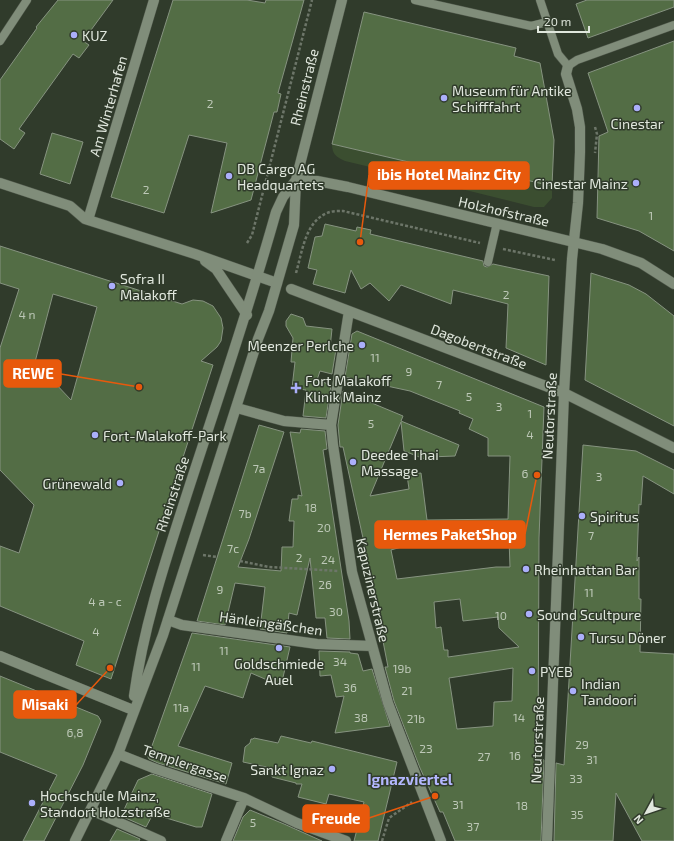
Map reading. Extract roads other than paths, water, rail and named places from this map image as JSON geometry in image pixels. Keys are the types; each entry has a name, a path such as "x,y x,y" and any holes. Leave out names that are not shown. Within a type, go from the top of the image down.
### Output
{"street":[{"name":"Am Winterhafen","path":"88,220 154,0"},
{"name":"Rheinstraße","path":"75,841 118,754 133,710 168,620 277,283 294,225 296,180 342,0"},
{"name":"Neutorstraße","path":"547,841 564,393 578,203 580,127 577,109 566,74 568,66"},
{"name":"Rheinstraße","path":"133,710 143,640 156,592 247,315 276,212 283,197 296,180"},
{"name":"Holzhofstraße","path":"296,180 317,181 348,187 497,224 574,241 641,263 674,284"},
{"path":"0,183 70,206 88,220 195,254 277,283"},
{"path":"195,254 216,269 247,315"},
{"name":"Dagobertstraße","path":"291,289 564,393 674,448"},
{"name":"Kapuzinerstraße","path":"349,311 332,425 333,445 352,572 388,703 422,795 441,841"},
{"path":"237,408 284,421 332,425"},
{"name":"Hänleingäßchen","path":"168,620 197,627 317,644 372,646"},
{"path":"0,656 133,710"},
{"name":"Templergasse","path":"118,754 156,769 244,798 297,823 346,841"},
{"path":"226,841 244,798"},
{"path":"91,810 112,821 161,841"}],"lane":[{"path":"0,40 27,0"},
{"path":"415,0 531,26 547,22"},
{"path":"540,0 558,54 568,66 577,60 674,25"},
{"path":"488,262 497,224"}],"place":[{"name":"KUZ","path":"74,35"},
{"name":"Museum für Antike Schifffahrt","path":"444,98"},
{"name":"Cinestar","path":"637,108"},
{"name":"DB Cargo AG Headquartets","path":"229,176"},
{"name":"Cinestar Mainz","path":"636,183"},
{"name":"ibis Hotel Mainz City","path":"360,242"},
{"name":"Sofra II Malakoff","path":"112,286"},
{"name":"Meenzer Perlche","path":"362,345"},
{"name":"REWE","path":"139,387"},
{"name":"Fort Malakoff Klinik Mainz","path":"296,388"},
{"name":"Fort-Malakoff-Park","path":"95,435"},
{"name":"Deedee Thai Massage","path":"353,462"},
{"name":"Hermes PaketShop","path":"537,475"},
{"name":"Grünewald","path":"120,483"},
{"name":"Spiritus","path":"582,516"},
{"name":"Rheinhattan Bar","path":"526,569"},
{"name":"Sound Scultpure","path":"529,614"},
{"name":"Tursu Döner","path":"581,637"},
{"name":"Goldschmiede Auel","path":"279,648"},
{"name":"Misaki","path":"110,668"},
{"name":"PYEB","path":"532,671"},
{"name":"Indian Tandoori","path":"573,691"},
{"name":"Sankt Ignaz","path":"332,769"},
{"name":"Freude","path":"435,796"},
{"name":"Hochschule Mainz, Standort Holzstraße","path":"32,803"}],"district":[{"name":"Ignazviertel","path":"410,779"}]}
